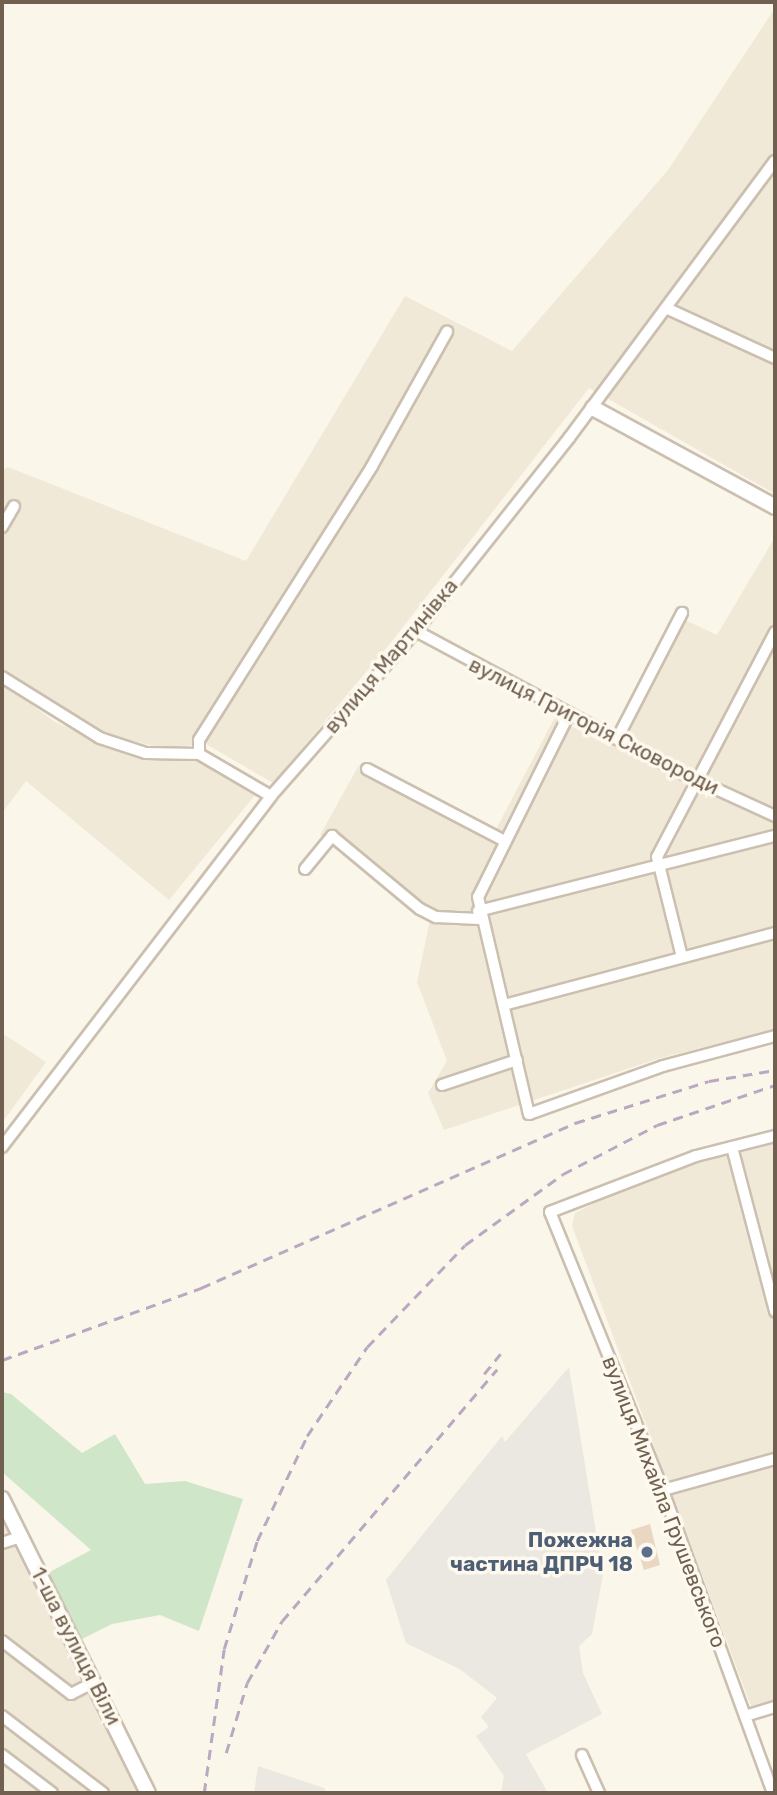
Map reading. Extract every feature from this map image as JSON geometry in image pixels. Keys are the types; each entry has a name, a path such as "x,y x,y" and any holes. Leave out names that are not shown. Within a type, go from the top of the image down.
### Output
{"main road":[{"path":"593,408 775,508"},
{"name":"1-ша вулиця Віли","path":"2,1499 148,1793"}],"street":[{"name":"вулиця Мартинівка","path":"2,1147 271,796 416,631 593,408 775,161"},
{"path":"668,309 775,358"},
{"path":"199,754 199,740 372,466 447,332"},
{"path":"2,527 15,506"},
{"path":"617,739 682,613"},
{"name":"вулиця Григорія Сковороди","path":"416,631 696,780 775,816"},
{"path":"682,957 658,864 661,843 775,632"},
{"path":"2,677 100,738 146,753 199,754 271,796"},
{"path":"569,714 482,879 478,915 504,1005 529,1114 663,1066 775,1036"},
{"path":"367,769 503,840"},
{"path":"305,869 332,836 421,909 436,916 478,915 658,864 775,836"},
{"path":"504,1005 775,933"},
{"path":"442,1085 517,1060"},
{"path":"775,1136 732,1147 775,1311"},
{"name":"вулиця Михайла Грушевського","path":"732,1147 551,1212 663,1490 773,1793"},
{"path":"663,1490 775,1459"},
{"path":"2,1543 20,1537"},
{"path":"2,1641 71,1694 93,1683"},
{"path":"745,1716 775,1707"},
{"path":"2,1716 103,1793"},
{"path":"2,1755 52,1793"},
{"path":"582,1755 599,1793"}],"shaded area":[{"path":"775,8 775,494 589,388 392,641 273,783 206,744 164,748 113,737 2,671 2,471 8,467 246,561 405,296 512,351 668,170"},
{"path":"775,537 775,1029 657,1059 444,1130 428,1093 447,1061 417,982 430,920 320,835 359,765 496,829 555,717 610,747 681,618 717,635"},
{"path":"2,683 55,722 132,756 197,756 256,794 169,900 26,781 2,813"},
{"path":"2,1033 46,1062 2,1123"},
{"path":"775,1139 775,1703 752,1709 572,1226 575,1213 631,1185"},
{"path":"569,1367 603,1575 592,1634 579,1646 583,1673 602,1714 526,1754 548,1793 501,1793 504,1776 476,1736 489,1727 481,1717 497,1698 461,1670 406,1643 386,1580 502,1436 505,1442"},
{"path":"2,1514 118,1747 138,1793 2,1793"},
{"path":"258,1766 324,1788 327,1793 254,1793"}],"green space":[{"path":"2,1392 11,1394 82,1453 115,1434 145,1484 185,1481 243,1499 199,1631 160,1615 112,1624 78,1641 46,1574 91,1550 2,1472"}],"building":[{"name":"Пожежна частина ДПРЧ 18","path":"650,1524 660,1565 644,1570 631,1530"}],"railway":[{"path":"2,1360 201,1288 575,1123 709,1081 775,1070"},
{"path":"204,1793 224,1649 257,1541 307,1436 367,1347 465,1245 563,1174 657,1125 775,1085"},
{"path":"484,1374 500,1354"},
{"path":"226,1753 247,1683 282,1621 497,1369"}],"place":[{"name":"Пожежна частина ДПРЧ 18","path":"647,1552"}]}
